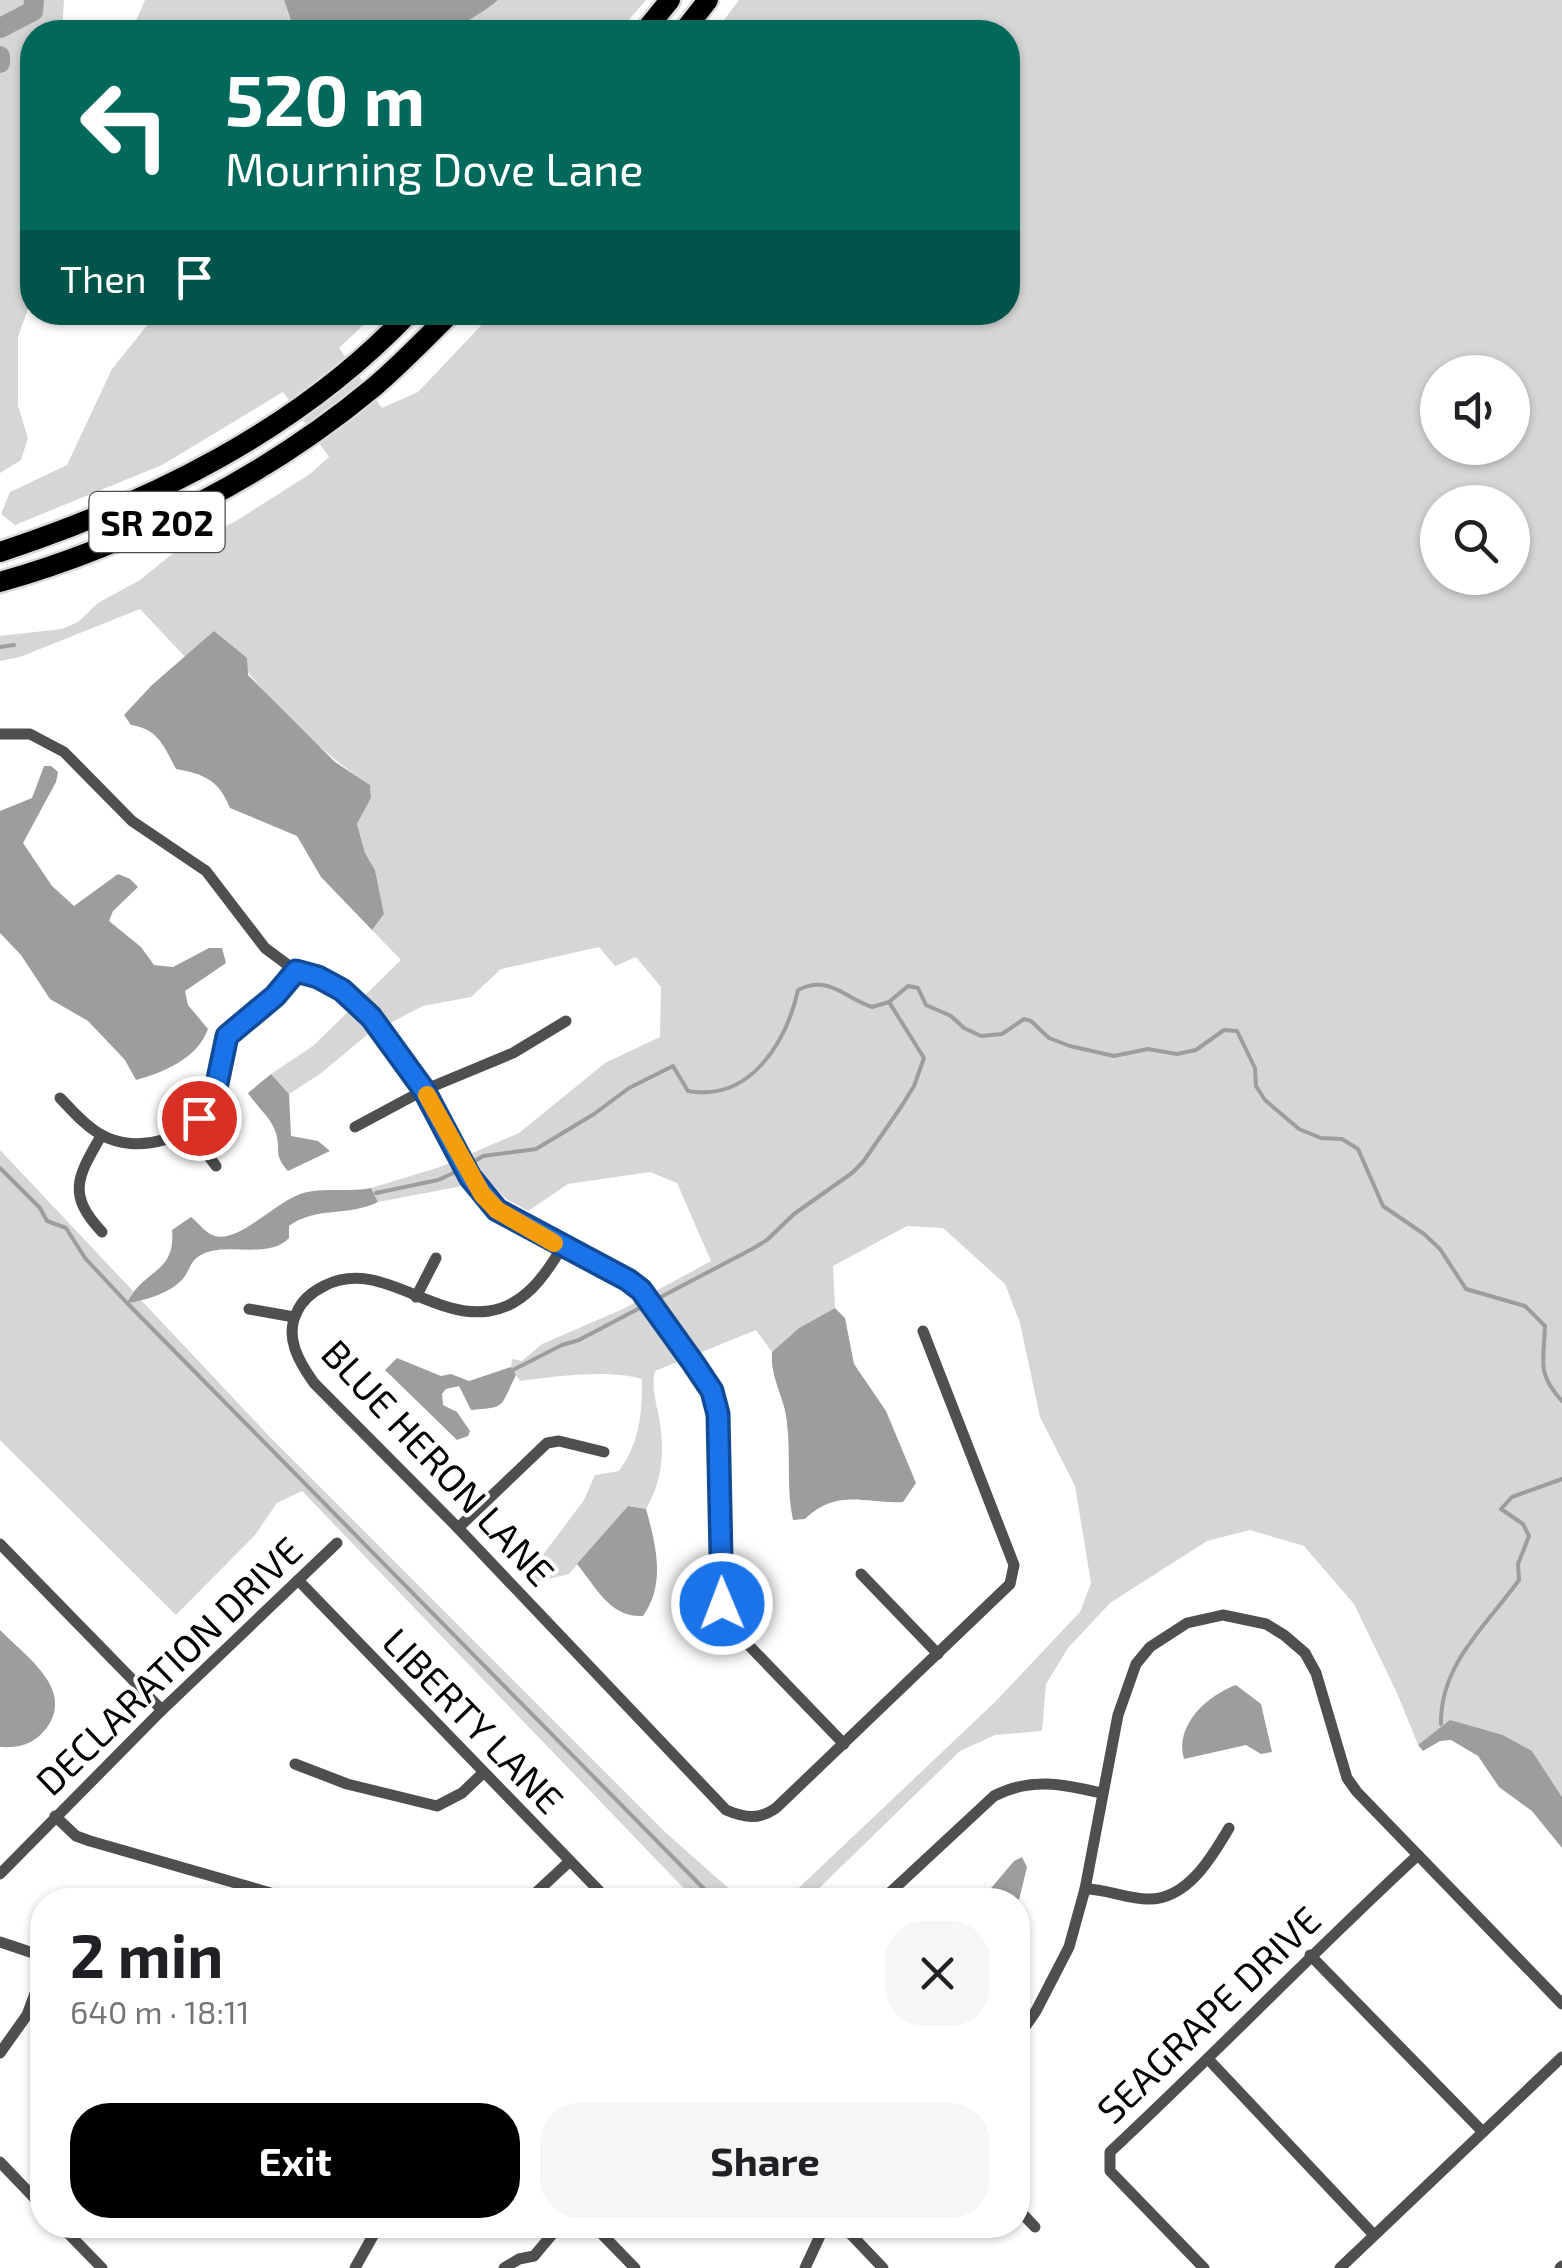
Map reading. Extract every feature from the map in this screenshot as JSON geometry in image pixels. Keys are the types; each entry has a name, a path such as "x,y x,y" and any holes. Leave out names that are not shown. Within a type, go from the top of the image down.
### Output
{"highway":[{"path":"654,20 670,0"},
{"path":"692,20 708,0"},
{"name":"SR 202","path":"0,552 65,531 157,493 283,420 396,325"},
{"name":"SR 202","path":"0,582 114,543 208,497 304,440 374,386 438,325"}],"street":[{"path":"0,734 30,734 64,752 132,821 206,871 265,948 296,971 318,977 357,1001 424,1090 470,1177 497,1210 641,1290 712,1391 718,1414 720,1578 727,1617 734,1631 844,1744 1010,1584 1014,1566 924,1331"},
{"path":"60,1098 101,1136 126,1142 165,1140 188,1130 214,1098 227,1036 275,996 296,971"},
{"path":"355,1127 424,1090 513,1053 566,1021"},
{"path":"188,1130 216,1166"},
{"path":"101,1136 81,1169 77,1187 90,1220 102,1232"},
{"name":"BLUE HERON LANE","path":"562,1247 531,1290 514,1304 488,1312 463,1311 360,1277 339,1279 302,1301 294,1317 294,1348 300,1363 314,1383 726,1810 747,1816 766,1815 844,1744"},
{"path":"416,1296 436,1258"},
{"path":"249,1309 294,1317"},
{"path":"458,1528 547,1443 559,1441 604,1452"},
{"name":"DECLARATION DRIVE","path":"0,1874 162,1710 337,1543"},
{"path":"0,1544 162,1710"},
{"path":"862,1574 938,1654"},
{"name":"LIBERTY LANE","path":"298,1580 596,1888"},
{"path":"1030,2020 1068,1947 1085,1889 1118,1715 1136,1664 1150,1647 1188,1623 1224,1615 1266,1624 1305,1654 1316,1673 1347,1778 1377,1815 1562,2004"},
{"path":"295,1764 347,1784 437,1806 462,1793 483,1774"},
{"path":"895,1888 984,1805 1007,1790 1048,1782 1101,1793"},
{"path":"55,1816 76,1836 236,1888"},
{"path":"1085,1889 1151,1900 1170,1894 1200,1872 1229,1828"},
{"name":"SEAGRAPE DRIVE","path":"1204,2268 1110,2171 1110,2152 1418,1855"},
{"path":"541,1888 570,1861"},
{"path":"0,1942 30,1952"},
{"path":"1310,1955 1483,2132"},
{"path":"0,2053 30,2007"},
{"path":"1340,2268 1562,2058"},
{"path":"1209,2060 1374,2234"},
{"path":"0,2162 30,2193"},
{"path":"1030,2221 1035,2227"},
{"path":"73,2238 102,2268"},
{"path":"355,2268 372,2238"},
{"path":"504,2268 534,2256 549,2238"},
{"path":"605,2238 634,2268"},
{"path":"805,2268 819,2238"},
{"path":"854,2238 882,2268"},
{"path":"534,2256 545,2268"}],"shaded area":[{"path":"0,0 64,0 63,20 20,20 22,325 18,337 18,406 28,438 21,460 0,473"},
{"path":"145,0 284,0 291,20 136,20"},
{"path":"284,0 498,0 470,20 291,20"},
{"path":"498,0 646,0 628,20 470,20"},
{"path":"739,0 1562,0 1562,1797 1532,1751 1503,1735 1450,1721 1418,1745 1354,1604 1304,1546 1250,1530 1207,1541 1110,1603 1068,1648 1046,1684 1042,1731 995,1735 960,1751 819,1888 799,1888 995,1702 1080,1612 1091,1583 1075,1486 1040,1417 1020,1323 1005,1284 943,1228 907,1226 833,1266 835,1308 799,1328 772,1352 756,1330 655,1371 662,1453 656,1487 646,1509 628,1506 569,1574 531,1583 528,1575 584,1500 595,1475 619,1471 626,1460 638,1427 642,1379 598,1374 520,1381 511,1367 512,1359 522,1361 542,1344 623,1309 711,1261 677,1183 650,1172 568,1184 528,1211 506,1199 484,1175 457,1187 378,1202 371,1188 440,1167 519,1133 605,1063 660,1037 661,987 636,957 615,966 599,947 501,969 471,997 423,1006 367,1035 289,1094 271,1074 313,1046 401,960 372,930 384,914 375,870 365,853 357,824 371,798 370,785 286,715 214,631 185,657 140,609 20,657 0,661 0,636 62,629 78,622 98,603 140,580 177,550 236,521 310,474 329,457 283,392 162,465 15,525 1,514 10,492 67,465 112,369 147,325 363,325 339,348 382,408 418,392 482,325 1020,325 1020,20 724,20"},
{"path":"214,631 247,658 248,675 335,762 370,785 371,798 357,824 365,853 375,870 384,914 372,930 321,877 297,836 230,808 215,785 195,773 176,769 159,740 148,730 131,725 124,715"},
{"path":"44,766 58,772 56,782 23,843 52,886 74,906 118,874 130,879 138,887 113,911 109,921 141,947 154,965 173,967 209,948 222,948 226,963 185,991 188,1005 208,1029 203,1039 178,1063 147,1077 136,1080 125,1060 88,1021 50,999 21,955 0,933 0,811 32,798"},
{"path":"271,1074 289,1094 291,1136 318,1141 330,1151 288,1171 279,1156 274,1127 248,1093"},
{"path":"0,1150 133,1291 128,1302 142,1301 270,1437 666,1833 728,1888 683,1888 302,1491 277,1503 255,1535 176,1615 0,1440"},
{"path":"371,1188 378,1202 299,1220 289,1226 289,1238 271,1248 205,1253 194,1260 174,1287 127,1303 169,1255 172,1230 191,1217 212,1235 225,1236 307,1192"},
{"path":"835,1308 845,1318 854,1364 886,1411 916,1483 903,1502 840,1501 817,1509 805,1519 793,1520 787,1423 772,1352 799,1328"},
{"path":"397,1358 441,1376 451,1374 469,1381 511,1367 516,1375 497,1407 471,1410 459,1386 446,1389 442,1394 443,1405 457,1412 470,1431 457,1440 385,1370"},
{"path":"628,1506 646,1509 656,1550 655,1591 643,1616 621,1612 613,1606 577,1564"},
{"path":"0,1630 43,1673 55,1698 48,1726 33,1741 15,1747 0,1747"},
{"path":"1236,1685 1261,1704 1272,1752 1261,1754 1246,1745 1184,1759 1184,1734 1196,1713 1215,1696"},
{"path":"1450,1720 1503,1735 1532,1751 1562,1797 1562,1848 1532,1811 1499,1787 1478,1756 1451,1740 1440,1741 1423,1751 1418,1745"},
{"path":"1022,1857 1027,1867 1022,1888 991,1888"}],"waterway":[{"path":"0,28 33,11 34,0"},
{"path":"0,56 0,63"},
{"path":"0,647 14,645"},
{"path":"470,1164 483,1156 536,1149 629,1088 673,1066 688,1091 710,1092 730,1087 762,1064 784,1030 798,990 809,986 827,986 872,1007 889,1002 908,986 918,988 926,1005 981,1036 1002,1034 1024,1019 1049,1038 1114,1056 1148,1049 1177,1054 1196,1050 1224,1030 1237,1031 1255,1068 1256,1086 1265,1100 1299,1129 1321,1138 1342,1139 1358,1149 1383,1206 1440,1249 1466,1289 1525,1306 1545,1326 1545,1374 1562,1401"},
{"path":"513,1370 579,1340 752,1249 852,1173 901,1107 924,1058 889,1002"},
{"path":"0,1168 40,1208 47,1221 66,1228 85,1258 127,1303 703,1888"},
{"path":"376,1193 438,1180 462,1169"},
{"path":"1441,1724 1448,1683 1457,1664 1519,1580 1518,1564 1529,1536 1523,1524 1501,1509 1512,1497 1562,1479"}],"slow traffic":[{"path":"427,1095 482,1194 497,1210 554,1243"}],"route":[{"path":"199,1118 214,1098 220,1079 221,1053 232,1028 275,996 296,971 318,977 357,1001 424,1090 482,1194 497,1210 641,1290 712,1391 720,1446 722,1604"}]}
